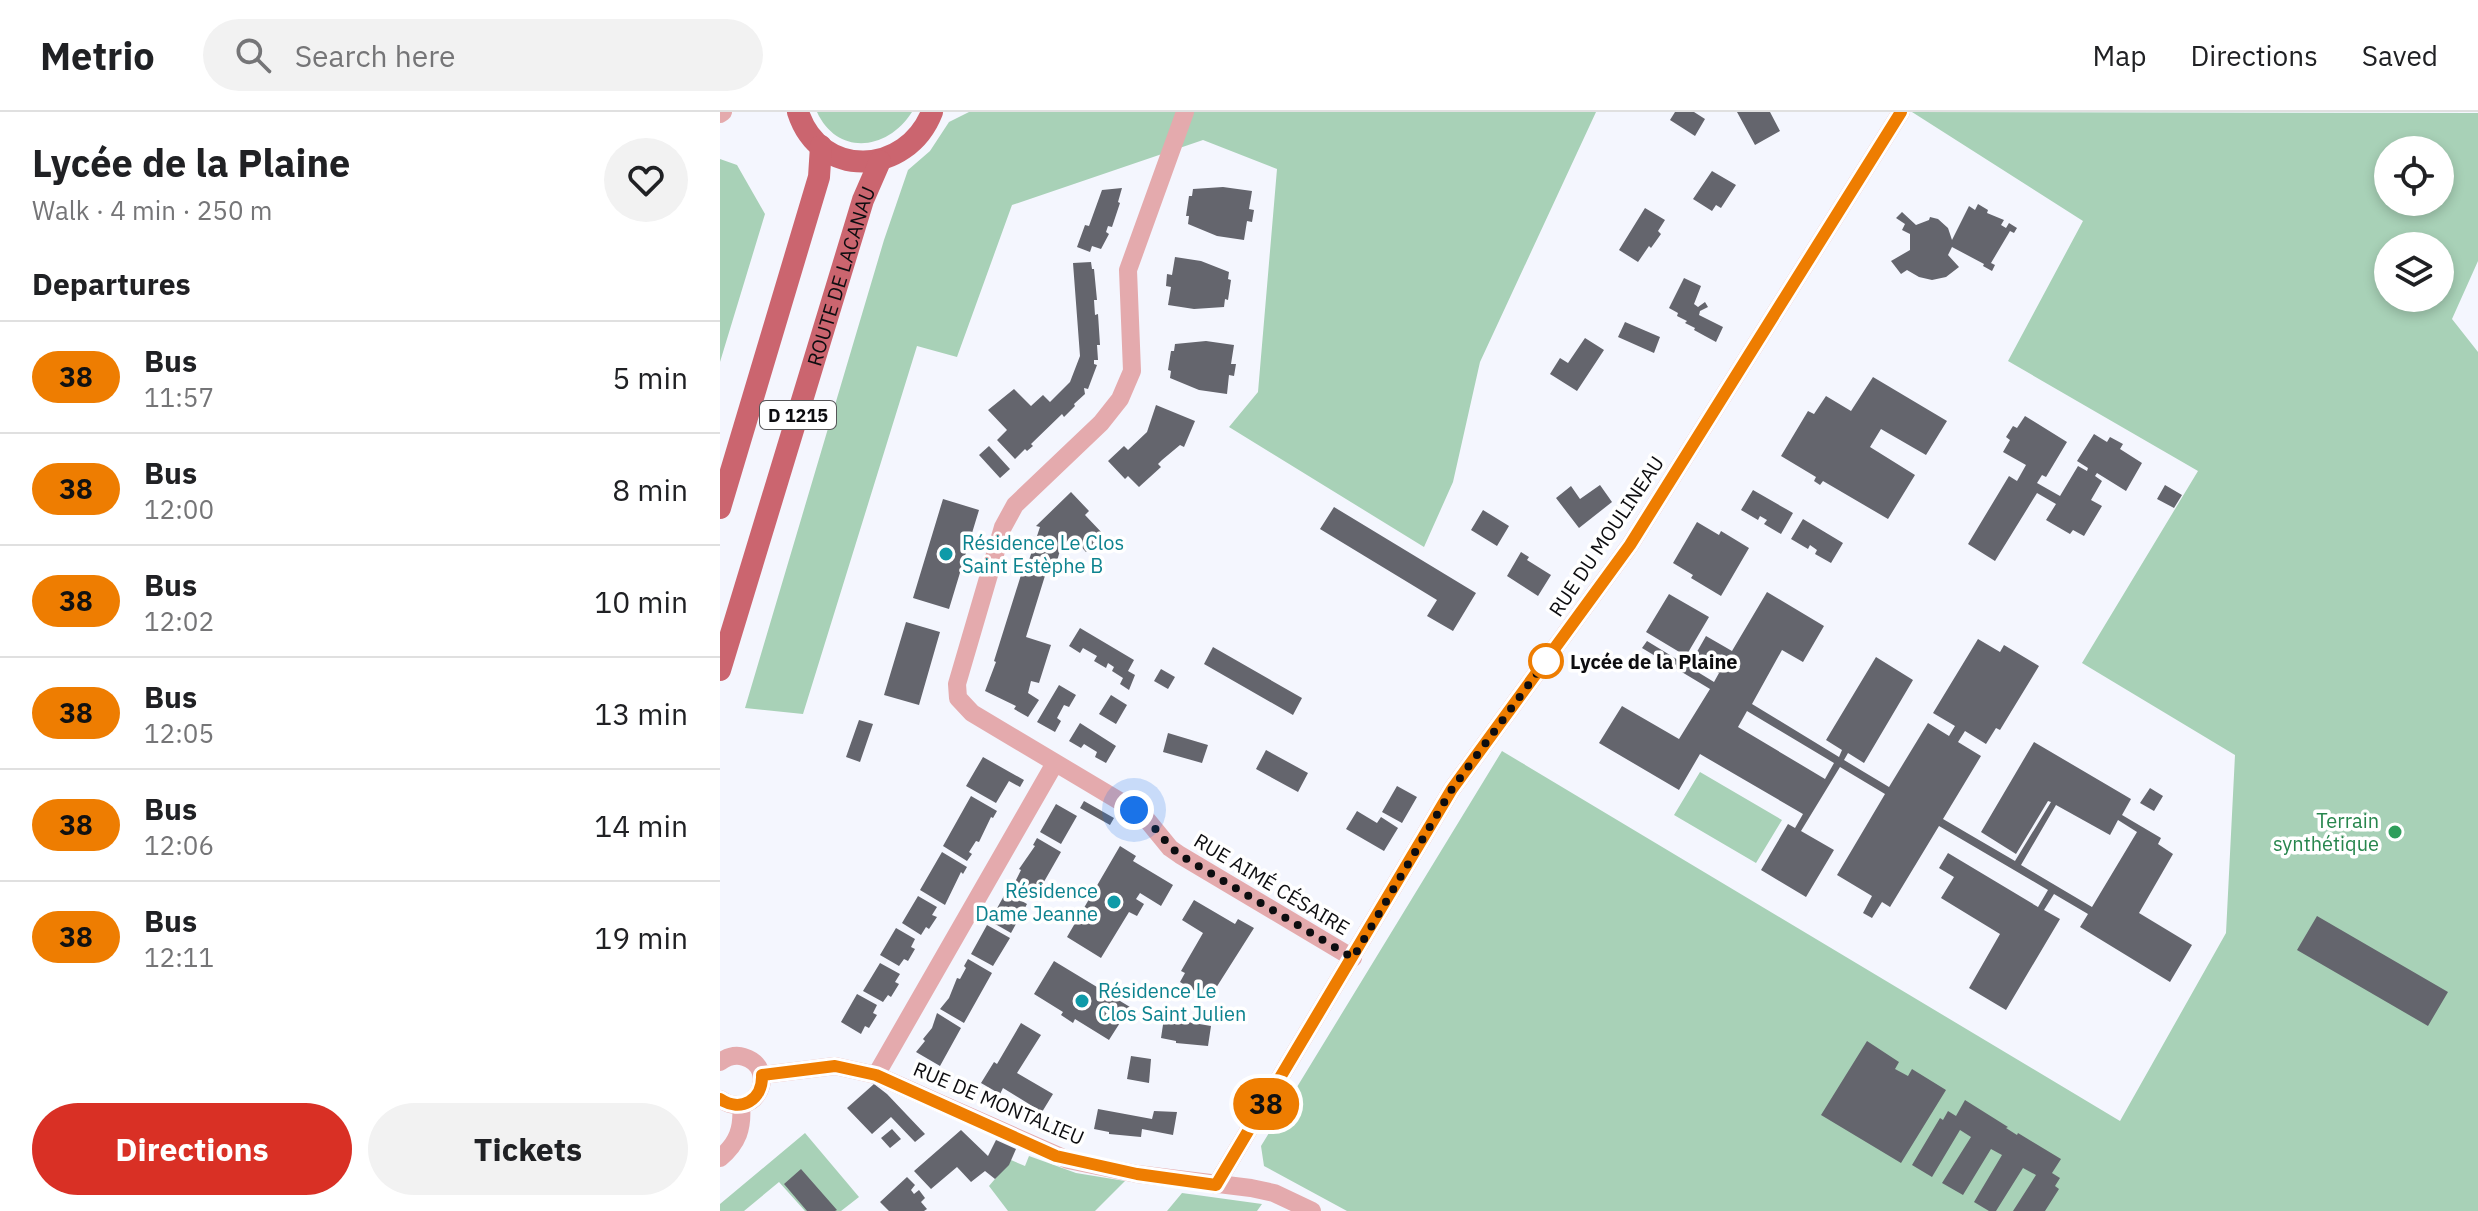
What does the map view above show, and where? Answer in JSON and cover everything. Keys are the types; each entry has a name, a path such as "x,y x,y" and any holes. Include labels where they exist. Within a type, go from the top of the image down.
{"main road":[{"name":"ROUTE DE LACANAU","path":"794,115 821,146 838,157 859,162 880,161 898,154 915,142 933,117"},
{"name":"D 1215","path":"720,508 819,177 821,146"},
{"name":"ROUTE DE LACANAU","path":"720,670 863,200 880,161"}],"street":[{"name":"RUE AIMÉ CÉSAIRE","path":"1185,112 1128,270 1132,371 1120,399 1101,423 1015,505 1003,527 957,684 958,698 972,713 1143,815 1170,848 1180,855 1353,958"},
{"name":"RUE DU MOULINEAU","path":"1216,1185 1452,789 1630,545 1901,112"},
{"path":"876,1075 1055,763"},
{"path":"720,1062 732,1056 747,1058 754,1062 762,1075 760,1091 755,1098 741,1105 720,1099"},
{"name":"RUE DE MONTALIEU","path":"762,1075 835,1066 876,1075 1056,1156 1137,1174 1251,1188 1274,1193 1312,1211"},
{"path":"720,1158 736,1142 743,1124 741,1105"}],"green space":[{"path":"817,112 912,112 890,134 877,141 863,143 850,142 837,136"},
{"path":"969,112 1596,112 1480,362 1453,482 1424,547 1229,427 1258,392 1277,169 1203,140 1012,205 957,357 917,346 803,714 745,708 884,240 908,170 930,151 949,122"},
{"path":"1912,112 2478,113 2478,261 2452,319 2478,352 2478,1211 1347,1211 1264,1166 1261,1146 1502,751 2120,1121 2226,933 2235,755 2082,663 2198,471 2008,361 2083,221"},
{"path":"720,159 737,165 765,214 720,362"},
{"path":"1700,772 1782,820 1756,863 1674,815"},
{"path":"805,1133 859,1197 841,1211 805,1211 779,1182 744,1211 720,1211 720,1204"},
{"path":"1029,1156 1076,1173 1125,1181 1095,1211 1008,1211 989,1186 1011,1160 1025,1166"},
{"path":"1182,1193 1262,1204 1257,1211 1167,1211"}],"building":[{"path":"1675,112 1694,112 1705,119 1695,136 1670,120"},
{"path":"1737,112 1770,112 1780,131 1755,145"},
{"path":"1712,171 1736,185 1721,208 1716,205 1712,211 1693,199"},
{"path":"1223,187 1252,191 1249,209 1254,210 1252,222 1247,221 1244,240 1217,236 1188,224 1189,216 1186,216 1193,189"},
{"path":"1122,188 1112,227 1108,226 1106,232 1109,234 1101,249 1092,246 1090,252 1077,247 1085,225 1089,226 1102,190"},
{"path":"1978,204 1988,210 1987,213 2004,220 2001,225 2006,228 2009,223 2017,228 2014,233 2010,231 1991,263 1995,265 1992,271 1952,247 1948,255 1959,267 1946,277 1932,280 1907,270 1901,274 1891,261 1910,250 1910,234 1902,230 1905,224 1896,218 1902,212 1916,225 1930,217 1938,219 1948,228 1952,240 1969,206 1975,210"},
{"path":"1645,208 1665,220 1658,231 1661,234 1638,262 1619,250"},
{"path":"1175,257 1201,261 1229,272 1228,279 1231,280 1224,307 1194,309 1168,305 1171,287 1166,286 1167,274 1172,275"},
{"path":"1091,262 1100,345 1097,345 1098,360 1094,360 1094,364 1097,365 1088,389 1084,388 1085,394 1064,417 1062,414 1031,444 1033,446 1015,459 997,440 1007,430 988,410 1014,389 1031,406 1043,395 1050,402 1070,382 1080,356 1073,263"},
{"path":"1684,278 1701,286 1694,304 1698,307 1705,302 1708,307 1699,315 1723,327 1716,342 1694,330 1669,308"},
{"path":"1625,322 1660,337 1654,353 1618,337"},
{"path":"1585,338 1604,350 1577,391 1550,374 1560,358 1568,363"},
{"path":"1206,341 1234,345 1231,364 1236,364 1234,376 1229,375 1227,394 1199,390 1170,378 1171,371 1168,370 1175,344"},
{"path":"1873,377 1947,421 1926,455 1881,429 1870,447 1915,475 1888,519 1823,481 1820,485 1814,481 1816,477 1781,456 1808,411 1814,414 1826,396 1851,411"},
{"path":"1156,405 1195,421 1184,447 1180,445 1162,460 1158,464 1161,467 1139,487 1128,476 1125,479 1108,461 1124,446 1128,450 1147,432"},
{"path":"2025,416 2067,442 2046,477 2042,475 2037,483 2060,496 2078,466 2087,471 2088,468 2077,461 2094,434 2107,442 2110,437 2123,444 2120,449 2142,463 2126,491 2097,473 2095,476 2102,481 2091,500 2102,506 2084,536 2073,530 2070,534 2046,520 2056,504 2037,493 1995,561 1968,544 2009,476 2017,481 2026,465 2003,452 2010,440 2006,437"},
{"path":"989,446 1010,469 1000,478 979,455"},
{"path":"1600,485 1612,502 1579,528 1556,498 1571,486 1580,499"},
{"path":"2165,485 2182,495 2174,508 2157,499"},
{"path":"1753,490 1793,513 1781,534 1764,524 1767,520 1760,516 1758,520 1741,510"},
{"path":"1071,492 1089,511 1085,515 1104,535 1086,552 1072,537 1061,547 1055,568 1048,566 1026,637 1051,645 1039,683 1031,681 1028,693 1039,700 1028,717 1014,709 1016,706 985,691 1026,559 1029,560 1040,527 1036,526"},
{"name":"Résidence Le Clos Saint Estèphe B","path":"943,499 979,510 949,609 913,598"},
{"path":"1334,507 1476,593 1453,631 1427,616 1437,600 1320,529"},
{"path":"1483,510 1509,526 1497,546 1471,530"},
{"path":"1803,519 1843,543 1831,563 1815,554 1817,550 1810,545 1808,549 1791,539"},
{"path":"1697,522 1719,535 1721,531 1749,548 1721,596 1673,563"},
{"path":"1521,552 1529,557 1527,560 1551,575 1538,596 1507,576"},
{"path":"1767,592 1824,626 1803,662 1782,650 1752,704 1839,757 1842,750 1826,740 1876,657 1913,680 1864,763 1848,753 1844,760 1889,787 1928,723 1949,736 1955,726 1933,713 1978,639 2000,652 2004,645 2039,666 2000,730 1996,728 1986,744 1965,731 1958,742 1981,756 1943,819 2015,861 2051,802 2048,801 2016,854 1981,832 2034,742 2131,799 2122,815 2161,838 2158,844 2173,854 2139,913 2192,945 2170,982 2080,927 2088,914 2054,894 2044,910 2060,919 2006,1010 1969,988 2000,934 1941,898 1954,877 1939,868 1948,853 2038,907 2048,890 1939,826 1890,907 1882,902 1872,918 1863,913 1872,896 1837,875 1885,794 1840,767 1801,831 1834,850 1806,897 1761,870 1788,824 1795,828 1803,814 1700,754 1679,790 1599,743 1622,706 1679,739 1710,689 1642,648 1647,641 1714,682 1719,673 1694,657 1706,636 1732,651","holes":["1747,711 1834,763 1825,779 1738,727","2056,805 2110,835 2118,820 2137,832 2092,907 2021,865"]},
{"path":"1669,594 1709,617 1686,656 1646,632"},
{"path":"906,622 940,632 919,705 884,695"},
{"path":"1080,628 1134,660 1128,671 1135,675 1129,690 1120,684 1123,678 1112,671 1114,667 1108,663 1106,668 1094,661 1097,656 1083,648 1080,653 1069,646"},
{"path":"1213,647 1302,698 1293,715 1204,664"},
{"path":"1161,669 1175,677 1168,689 1154,681"},
{"path":"1059,685 1076,695 1069,707 1064,705 1057,718 1061,721 1055,732 1037,722"},
{"path":"1111,695 1127,705 1116,724 1099,714"},
{"path":"859,720 873,724 860,762 846,757"},
{"path":"1080,723 1116,746 1106,763 1095,757 1097,752 1084,744 1081,748 1069,741"},
{"path":"1168,733 1208,745 1202,763 1163,752"},
{"path":"1266,750 1308,773 1298,792 1256,769"},
{"path":"983,757 1024,780 1020,787 1009,781 996,803 966,786"},
{"path":"1397,786 1417,797 1402,823 1382,812"},
{"path":"2150,788 2163,796 2154,811 2140,803"},
{"path":"971,796 997,811 979,842 976,841 969,852 972,854 967,861 943,846"},
{"path":"1084,801 1114,818 1110,825 1080,808"},
{"path":"1056,804 1077,816 1061,844 1040,832"},
{"path":"1357,811 1377,823 1381,817 1398,828 1384,851 1346,829"},
{"path":"1037,838 1061,852 1033,901 1009,887 1015,882"},
{"name":"Résidence Dame Jeanne","path":"1120,846 1136,856 1133,861 1173,885 1161,906 1140,893 1136,899 1144,904 1137,916 1129,912 1101,958 1067,937"},
{"path":"942,852 967,867 963,874 961,872 945,905 920,890"},
{"path":"1006,892 1027,904 1011,933 990,921"},
{"path":"918,896 937,907 932,915 937,917 921,935 902,923"},
{"path":"1194,900 1235,924 1238,919 1254,928 1209,999 1180,982 1185,973 1181,971 1203,933 1182,920"},
{"path":"2317,916 2448,992 2428,1026 2297,950"},
{"path":"987,925 1010,938 993,966 971,954"},
{"path":"896,928 915,939 911,947 915,949 908,961 904,959 899,966 880,955"},
{"path":"968,959 992,973 964,1023 940,1009 949,998 957,978 960,979"},
{"name":"Résidence Le Clos Saint Julien","path":"1054,961 1130,1007 1109,1040 1075,1019 1073,1023 1061,1015 1063,1012 1034,994"},
{"path":"880,963 900,974 895,982 899,984 891,997 888,995 883,1002 863,991"},
{"path":"857,994 877,1005 873,1013 877,1015 861,1034 841,1022"},
{"path":"937,1013 961,1028 940,1066 916,1052 932,1028"},
{"path":"1164,1018 1211,1026 1208,1046 1176,1043 1161,1038"},
{"name":"Résidence Le Clos Saint Julien","path":"1021,1023 1041,1035 1017,1073 1053,1094 1042,1112 1003,1088 1000,1094 981,1083 994,1062 997,1064"},
{"path":"1867,1041 1899,1062 1895,1069 1908,1076 1912,1069 1946,1090 1901,1163 1821,1115"},
{"path":"1131,1056 1151,1059 1149,1083 1127,1079"},
{"path":"874,1084 925,1134 915,1142 891,1117 872,1134 847,1108"},
{"path":"1965,1100 2017,1135 2061,1159 2052,1173 2060,1178 2055,1186 2059,1189 2045,1211 2013,1211 2036,1175 2023,1168 1996,1211 1989,1211 1974,1202 2002,1155 1991,1149 1963,1195 1942,1183 1971,1137 1960,1130 1932,1177 1912,1165 1940,1118 1943,1120 1948,1111 1956,1116"},
{"path":"1098,1109 1152,1119 1154,1111 1177,1112 1173,1135 1142,1129 1141,1137 1109,1134 1094,1129"},
{"path":"892,1129 901,1139 890,1148 881,1138"},
{"path":"961,1130 988,1156 996,1140 1016,1149 1009,1165 995,1179 985,1171 971,1182 957,1167 931,1189 914,1171"},
{"path":"801,1169 837,1210 807,1211 784,1184"},
{"path":"907,1177 915,1185 911,1190 914,1194 919,1190 925,1198 921,1202 927,1209 889,1211 880,1202"}],"bus line":[{"name":"38","path":"720,1099 733,1105 749,1103 760,1091 762,1075 835,1066 888,1079 1068,1160 1216,1185 1452,789 1630,545 1901,112"}],"place":[{"name":"Résidence Le Clos Saint Estèphe B","path":"946,554"},
{"name":"Lycée de la Plaine","path":"1546,661"},
{"name":"Terrain synthétique","path":"2395,832"},
{"name":"Résidence Dame Jeanne","path":"1114,902"},
{"name":"Résidence Le Clos Saint Julien","path":"1082,1001"}],"route":[{"path":"1134,810 1143,815 1170,848 1180,855 1353,958 1452,789 1546,661"}]}
